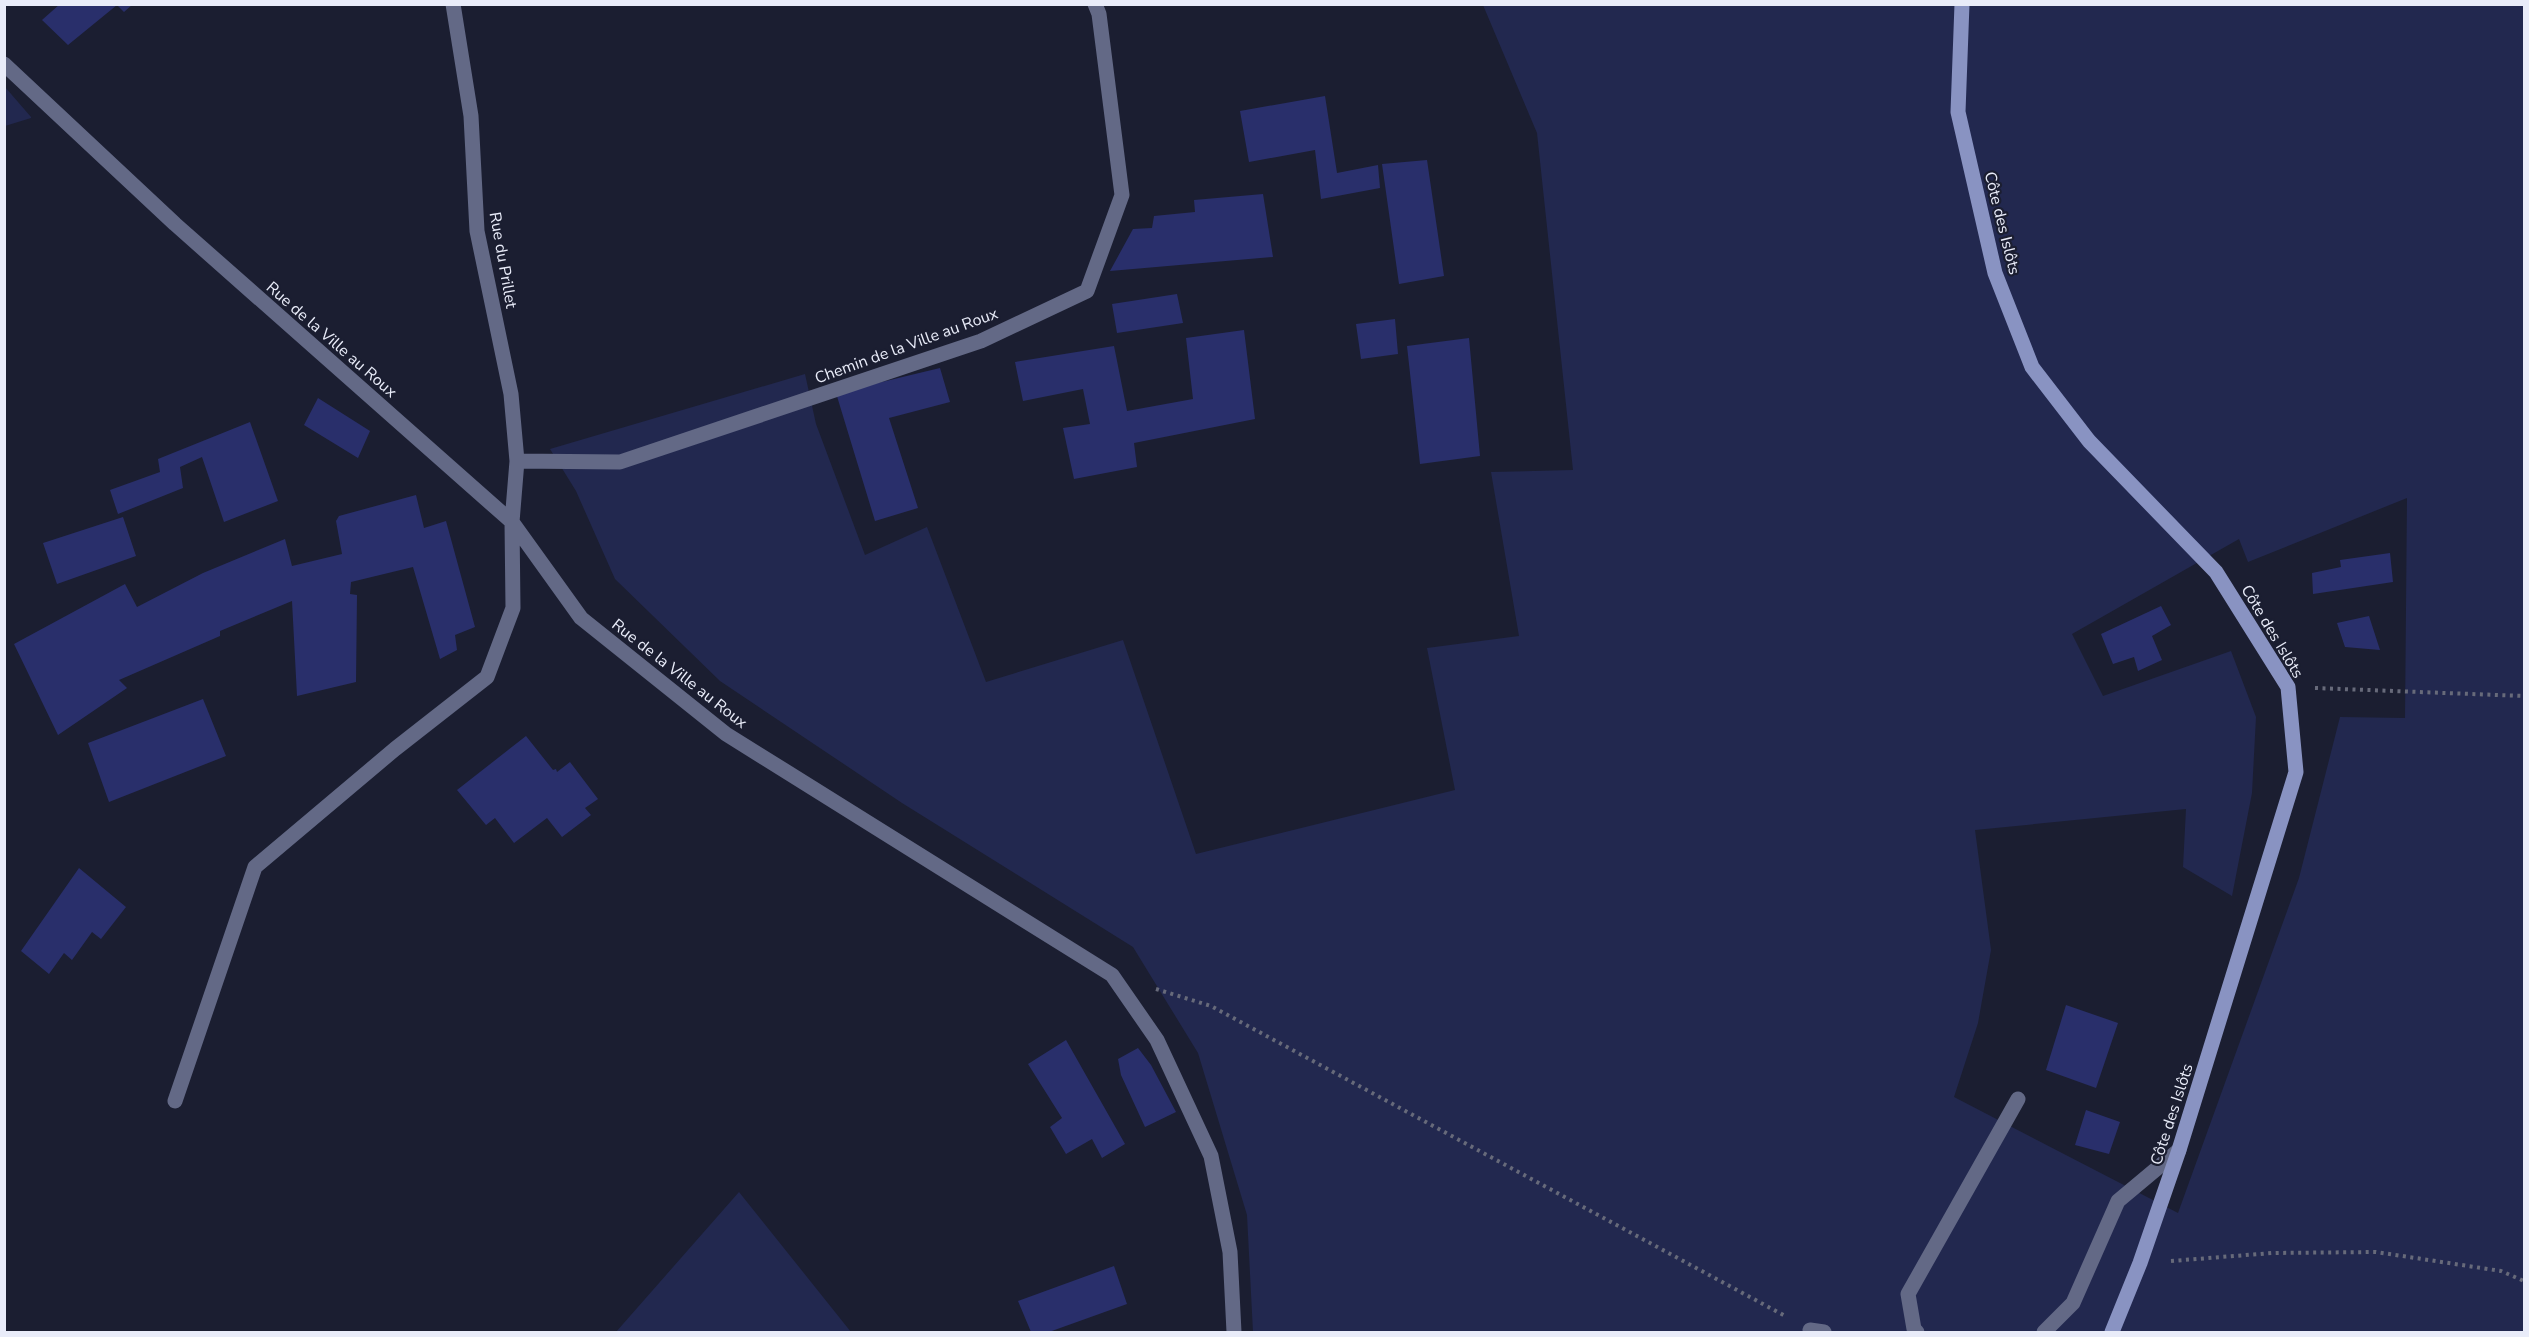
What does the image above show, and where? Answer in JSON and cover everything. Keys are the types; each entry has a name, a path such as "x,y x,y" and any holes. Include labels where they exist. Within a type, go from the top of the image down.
{"street":[{"name":"Rue du Prillet","path":"175,1101 255,867 395,749 487,677 513,608 512,522 517,461 511,394 477,231 471,116 453,4"},
{"name":"Chemin de la Ville au Roux","path":"517,461 620,462 981,341 1086,291 1122,195 1100,14 1095,4"},
{"name":"Côte des Islôts","path":"1962,4 1958,112 1995,273 2032,367 2089,441 2216,572 2288,687 2296,772 2179,1150 2140,1263 2112,1332"},
{"name":"Rue de la Ville au Roux","path":"4,64 175,224 512,522 581,618 726,734 1112,975 1156,1040 1211,1156 1230,1252 1234,1332"},
{"path":"1917,1332 1914,1329 1908,1294 2018,1099"},
{"path":"2044,1332 2073,1303 2118,1201 2179,1150"}],"path":[{"path":"2288,687 2524,696"},
{"path":"1112,975 1211,1006 1817,1331"},
{"path":"2140,1263 2272,1253 2376,1252 2500,1271 2524,1281"}],"shaded area":[{"path":"1483,5 2524,5 2524,1332 1253,1332 1247,1215 1198,1053 1133,947 902,803 720,681 615,579 576,491 550,449 805,374 816,424 865,555 927,527 986,682 1123,640 1196,854 1455,790 1427,648 1519,636 1491,472 1573,470 1537,133","holes":["2407,498 2405,718 2340,717 2299,878 2178,1213 1954,1097 1978,1023 1991,950 1975,830 2186,809 2183,867 2232,896 2252,793 2256,717 2231,651 2103,696 2072,634 2239,539 2248,562"]},
{"path":"5,87 31,117 31,118 5,126"},
{"path":"739,1192 851,1332 616,1332"}],"building":[{"path":"60,4 133,4 124,12 117,5 68,45 42,20"},
{"path":"1325,96 1337,173 1378,165 1380,188 1321,199 1315,150 1249,162 1240,111"},
{"path":"1427,160 1444,276 1399,284 1382,164"},
{"path":"1263,194 1273,257 1110,271 1133,229 1152,228 1154,216 1195,212 1194,200"},
{"path":"1177,294 1183,323 1117,333 1112,304"},
{"path":"1395,319 1398,354 1361,359 1356,324"},
{"path":"1244,330 1255,419 1134,443 1137,467 1074,479 1063,428 1090,424 1083,389 1023,401 1015,362 1114,346 1127,411 1193,399 1186,338"},
{"path":"1469,338 1480,456 1420,464 1407,346"},
{"path":"940,368 950,402 889,418 918,508 875,521 836,393"},
{"path":"318,398 370,431 358,458 304,425"},
{"path":"250,422 278,501 224,522 202,457 180,467 183,488 118,514 110,490 160,472 158,459"},
{"path":"416,495 424,528 446,521 475,627 455,635 457,650 440,659 413,567 351,582 350,594 357,595 356,682 297,696 292,601 220,631 220,636 119,680 127,688 58,735 14,644 125,584 137,607 203,573 285,539 292,566 342,554 336,521 339,516"},
{"path":"123,517 136,556 57,584 43,543"},
{"path":"2390,553 2393,582 2313,594 2312,573 2341,567 2340,560"},
{"path":"2161,606 2171,625 2152,636 2162,660 2138,671 2134,657 2113,664 2101,634"},
{"path":"2369,616 2380,650 2345,647 2337,623"},
{"path":"203,699 226,756 109,802 88,743"},
{"path":"526,736 553,770 556,769 557,772 570,762 598,799 585,808 591,815 562,837 547,818 514,843 495,818 486,825 457,790"},
{"path":"79,868 126,907 101,939 92,932 72,960 64,953 49,974 21,951"},
{"path":"2066,1005 2118,1023 2096,1088 2046,1070"},
{"path":"1066,1040 1125,1144 1102,1158 1092,1139 1066,1154 1050,1127 1062,1118 1028,1064"},
{"path":"1138,1048 1151,1065 1176,1112 1145,1127 1121,1075 1118,1059"},
{"path":"2086,1110 2120,1122 2109,1154 2075,1145"},
{"path":"1114,1266 1127,1304 1049,1332 1031,1332 1018,1301"}]}
